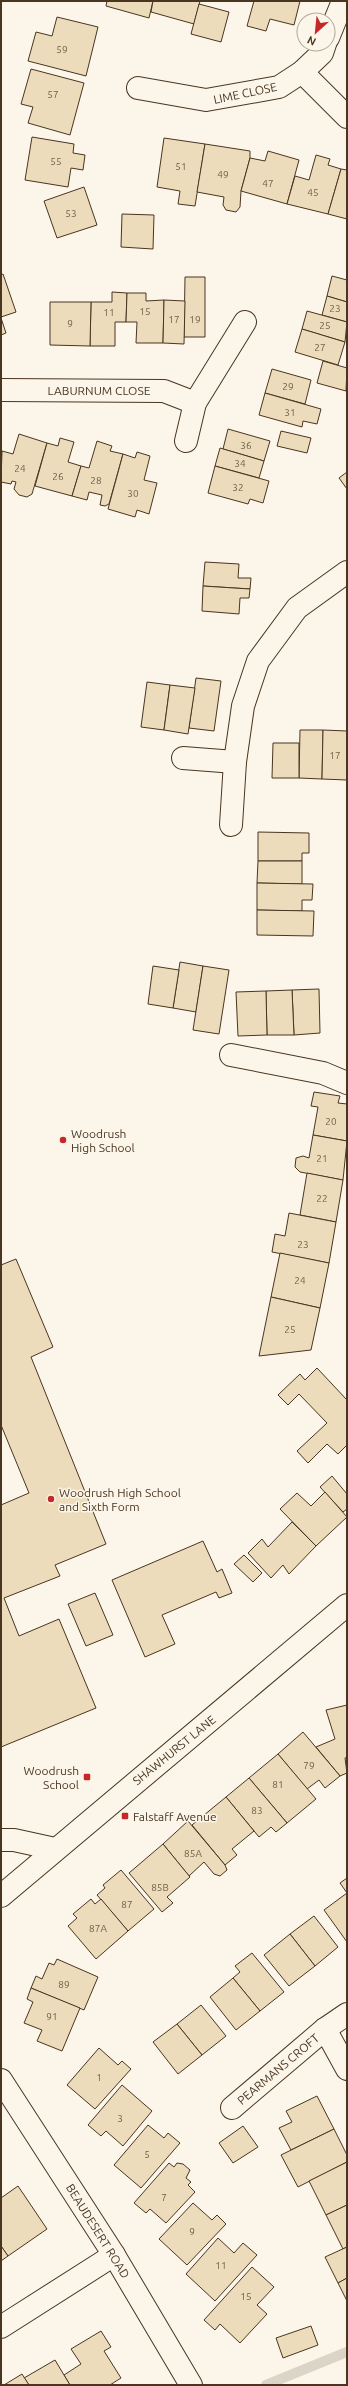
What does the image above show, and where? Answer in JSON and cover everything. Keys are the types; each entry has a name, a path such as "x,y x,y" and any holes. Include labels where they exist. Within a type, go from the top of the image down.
{"street":[{"path":"336,18 343,1"},
{"name":"LIME CLOSE","path":"138,88 206,100 279,87 302,72 322,52"},
{"path":"302,72 347,117"},
{"path":"186,441 194,404 245,322"},
{"name":"LABURNUM CLOSE","path":"1,390 164,391 194,404"},
{"path":"231,825 235,762 243,706 258,661 297,608 347,572"},
{"path":"184,758 235,762"},
{"path":"231,1055 323,1073 347,1083"},
{"name":"SHAWHURST LANE","path":"1,1896 55,1849 347,1605"},
{"path":"1,1840 14,1840 55,1849"},
{"name":"PEARMANS CROFT","path":"232,2108 325,2029 347,2014"},
{"name":"PEARMANS CROFT","path":"325,2029 347,2069"},
{"name":"BEAUDESERT ROAD","path":"1,2080 114,2255 191,2385"},
{"path":"1,2327 114,2255"}],"building":[{"path":"107,1 153,1 149,18 106,6"},
{"path":"153,1 200,1 194,24 151,12"},
{"path":"254,1 300,1 296,12 294,25 270,19 266,31 247,26"},
{"path":"199,4 229,12 221,42 191,34"},
{"path":"57,17 98,27 86,76 28,61 36,32 52,36"},
{"path":"31,69 84,83 70,135 28,123 33,107 21,104"},
{"path":"32,137 74,144 73,153 85,155 83,170 71,168 68,187 25,180"},
{"path":"164,138 205,144 195,206 178,204 180,191 157,187"},
{"path":"205,144 250,151 250,158 241,191 240,207 236,212 226,210 223,205 224,197 197,192"},
{"path":"268,151 299,160 287,204 241,191 250,158 265,161"},
{"path":"316,155 330,159 328,165 341,169 328,214 287,204 295,176 309,180"},
{"path":"341,169 347,170 347,219 328,214"},
{"path":"84,187 97,225 57,238 44,201"},
{"path":"122,214 154,215 153,249 121,247"},
{"path":"3,274 16,312 1,317 1,275"},
{"path":"332,276 347,280 347,302 327,296"},
{"path":"185,277 205,277 205,337 184,337"},
{"path":"112,292 127,293 126,322 115,322 115,346 90,346 91,302 112,302"},
{"path":"127,293 146,293 146,301 164,300 163,343 136,343 137,322 126,322"},
{"path":"327,296 347,302 347,322 322,315"},
{"path":"164,300 185,301 184,344 163,343"},
{"path":"50,302 91,302 90,346 50,345"},
{"path":"307,311 347,322 345,342 302,329"},
{"path":"1,318 6,333 1,335"},
{"path":"302,329 345,342 338,365 295,352"},
{"path":"323,361 347,368 346,391 317,383"},
{"path":"272,369 311,380 305,404 265,393"},
{"path":"265,393 321,409 317,424 303,421 302,427 259,415"},
{"path":"228,429 270,441 264,461 223,449"},
{"path":"281,431 311,438 307,453 277,446"},
{"path":"19,434 47,443 32,494 27,497 19,495 14,489 16,482 12,481 11,484 1,482 2,451 13,454"},
{"path":"60,438 74,442 68,462 81,466 72,496 35,486 47,443 58,446"},
{"path":"97,441 112,446 110,451 123,454 109,504 105,506 100,505 102,495 89,492 87,500 72,496 81,466 89,468"},
{"path":"220,448 264,461 259,478 215,466"},
{"path":"137,452 150,456 144,480 157,483 149,514 137,510 135,517 108,509 123,454 135,458"},
{"path":"215,466 269,481 263,503 250,499 248,504 208,493"},
{"path":"347,472 347,489 339,478"},
{"path":"205,562 239,564 238,578 251,578 250,589 203,586"},
{"path":"203,586 250,589 249,598 240,598 239,614 202,611"},
{"path":"196,678 221,681 214,731 189,728"},
{"path":"147,682 170,685 164,730 141,727"},
{"path":"170,685 195,688 188,734 164,730"},
{"path":"300,730 323,730 322,779 299,778"},
{"path":"323,730 347,731 347,780 322,779"},
{"path":"273,743 299,743 299,778 272,778"},
{"path":"258,832 309,833 309,853 302,853 302,861 258,861"},
{"path":"258,861 302,861 302,884 257,883"},
{"path":"257,883 313,884 312,900 302,900 302,911 257,910"},
{"path":"257,910 314,911 313,936 257,935"},
{"path":"180,962 203,966 196,1012 173,1008"},
{"path":"153,966 179,970 173,1008 148,1004"},
{"path":"203,966 229,970 219,1034 193,1030"},
{"path":"319,989 320,1033 294,1035 292,990"},
{"path":"292,990 294,1035 267,1035 266,991"},
{"path":"266,991 267,1035 238,1036 236,992"},
{"path":"314,1092 340,1096 338,1103 347,1104 347,1141 313,1135 318,1107 311,1106"},
{"path":"313,1135 347,1141 343,1180 300,1172 295,1167 296,1158 303,1156 309,1158"},
{"path":"307,1173 343,1180 336,1222 300,1215"},
{"path":"289,1213 336,1222 329,1263 272,1252 275,1234 285,1236"},
{"path":"280,1253 329,1263 320,1308 271,1297"},
{"name":"Woodrush High School and Sixth Form","path":"16,1259 53,1347 31,1357 106,1544 55,1565 60,1576 4,1598 19,1636 59,1619 96,1708 1,1747 1,1505 29,1493 1,1425 1,1265"},
{"path":"271,1297 320,1308 311,1350 259,1356"},
{"path":"317,1368 347,1400 347,1445 338,1454 327,1444 308,1463 297,1451 327,1423 299,1394 288,1405 278,1395 300,1374 305,1380"},
{"path":"332,1476 347,1494 347,1509 343,1512 320,1487"},
{"path":"325,1492 347,1517 316,1546 280,1509 297,1493 311,1506"},
{"path":"292,1522 316,1546 289,1574 283,1565 271,1578 248,1553 262,1539 268,1547"},
{"path":"203,1541 217,1572 222,1569 232,1593 219,1598 216,1592 162,1615 175,1644 145,1657 112,1580"},
{"path":"244,1555 262,1573 253,1582 234,1564"},
{"path":"95,1593 113,1635 86,1646 68,1604"},
{"path":"347,1705 347,1757 345,1758 347,1773 340,1776 316,1747 335,1739 326,1710"},
{"path":"303,1732 340,1776 325,1788 319,1780 307,1789 278,1754"},
{"path":"278,1754 316,1799 287,1823 249,1778"},
{"path":"249,1778 287,1823 276,1832 271,1827 259,1837 226,1797"},
{"path":"226,1797 254,1831 232,1849 237,1855 225,1865 192,1825"},
{"path":"188,1821 225,1865 227,1870 220,1876 214,1874 204,1862 189,1876 163,1844"},
{"path":"163,1844 190,1877 167,1897 173,1903 162,1912 129,1873"},
{"path":"121,1870 154,1909 128,1931 97,1895 105,1888 103,1885"},
{"path":"347,1878 347,1893 340,1883"},
{"path":"347,1893 347,1942 324,1910"},
{"path":"91,1899 95,1904 101,1899 128,1931 96,1959 68,1926 77,1918 73,1914"},
{"path":"314,1916 338,1947 315,1966 290,1934"},
{"path":"290,1934 315,1966 289,1986 264,1955"},
{"path":"252,1953 284,1992 260,2011 233,1978 240,1972 235,1966"},
{"path":"57,1959 98,1977 84,2010 31,1988 36,1976 42,1979 49,1963 54,1965"},
{"path":"233,1978 260,2011 236,2030 210,1997"},
{"path":"31,1988 80,2008 62,2051 37,2041 42,2030 24,2023 33,2002 27,1999"},
{"path":"201,2005 226,2036 202,2055 177,2024"},
{"path":"177,2024 202,2055 178,2074 153,2042"},
{"path":"99,2048 118,2065 122,2061 131,2069 95,2109 67,2085"},
{"path":"122,2085 152,2111 123,2146 106,2131 101,2136 88,2125"},
{"path":"317,2096 334,2129 291,2150 279,2128 292,2122 286,2111"},
{"path":"148,2125 164,2138 168,2133 180,2143 141,2188 114,2165"},
{"path":"243,2126 258,2147 233,2163 219,2143"},
{"path":"334,2129 347,2155 347,2162 298,2187 281,2155"},
{"path":"347,2162 347,2205 326,2215 309,2181"},
{"path":"169,2163 174,2167 177,2163 183,2164 190,2170 186,2178 191,2182 188,2185 195,2192 166,2223 150,2209 146,2213 134,2203"},
{"path":"18,2186 47,2229 8,2256 1,2246 1,2198"},
{"path":"193,2203 212,2220 217,2215 226,2224 187,2265 159,2239"},
{"path":"347,2205 347,2247 343,2249 326,2215"},
{"path":"218,2238 234,2253 243,2243 257,2255 215,2301 186,2274"},
{"path":"1,2246 8,2256 1,2261"},
{"path":"347,2247 347,2278 338,2283 325,2257"},
{"path":"252,2267 274,2287 257,2305 267,2314 240,2343 220,2324 215,2330 204,2320"},
{"path":"347,2278 347,2301 338,2283"},
{"path":"311,2326 318,2345 283,2358 276,2338"},
{"path":"101,2331 111,2347 104,2351 121,2378 110,2385 70,2385 64,2375 81,2364 71,2349"},
{"path":"55,2360 70,2385 29,2385 24,2378"},
{"path":"22,2374 29,2385 4,2385"}],"waterway":[{"path":"266,2385 347,2352"}],"place":[{"name":"Woodrush High School","path":"63,1140"},
{"name":"Woodrush High School and Sixth Form","path":"51,1499"},
{"name":"Woodrush School","path":"87,1777"},
{"name":"Falstaff Avenue","path":"125,1816"}]}
